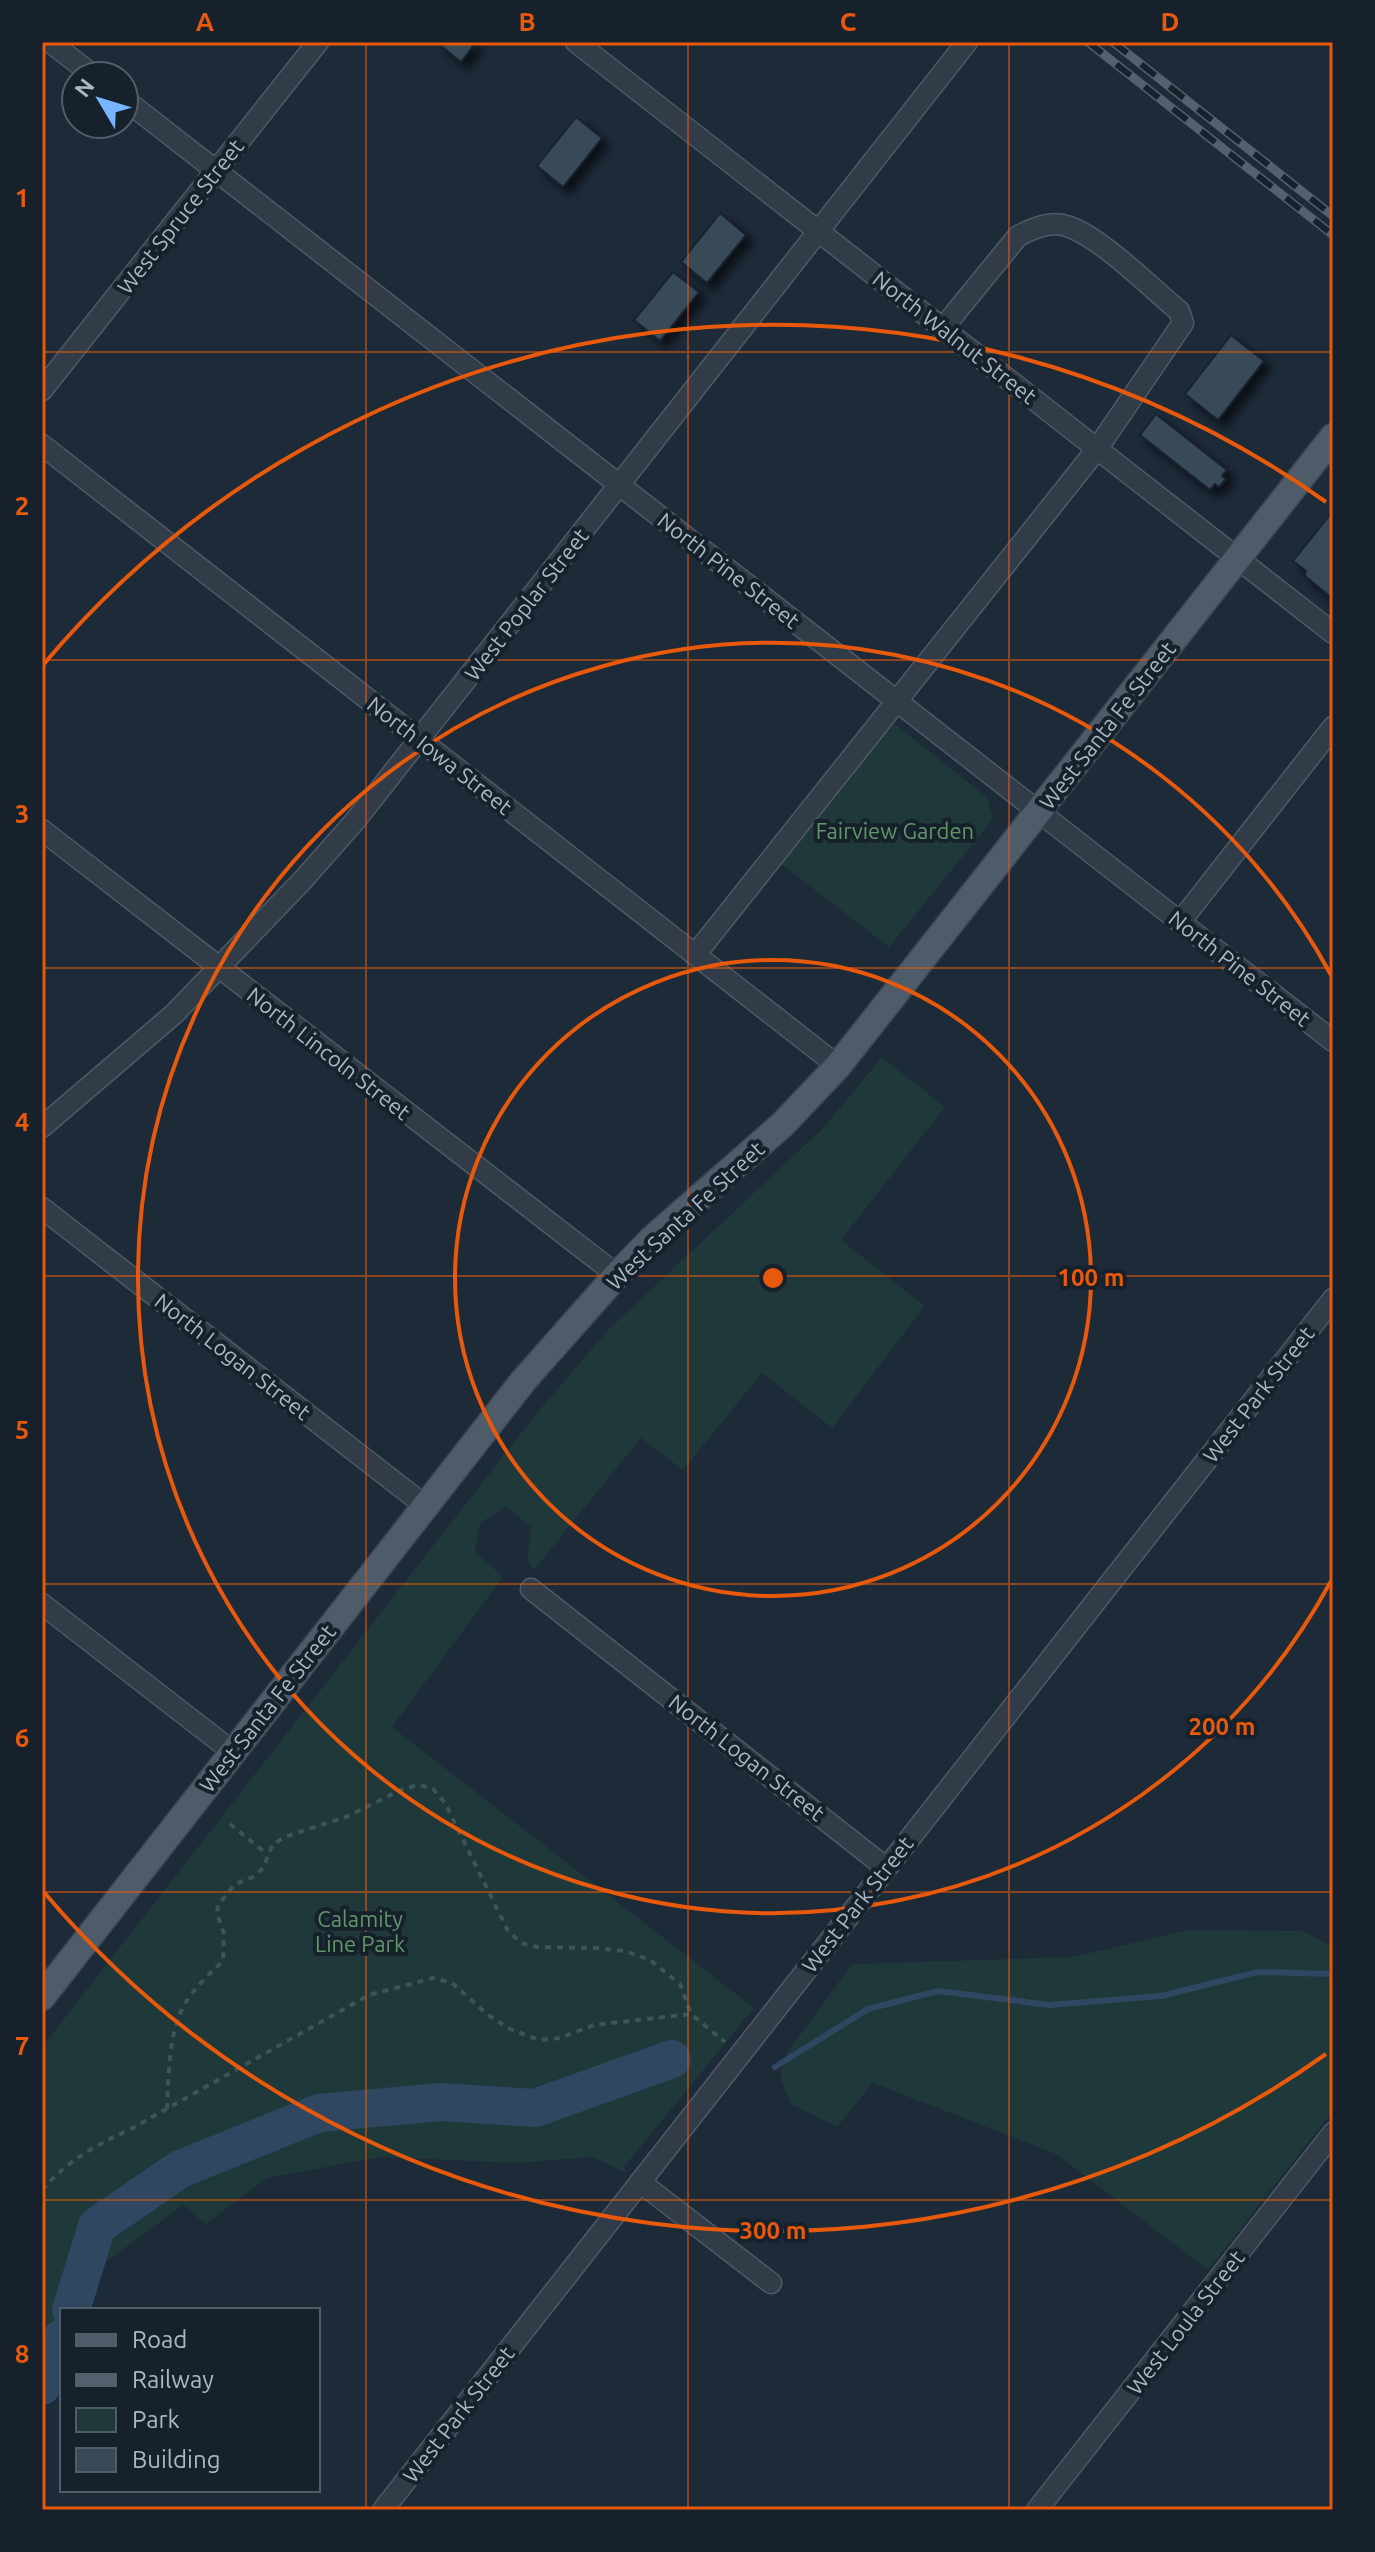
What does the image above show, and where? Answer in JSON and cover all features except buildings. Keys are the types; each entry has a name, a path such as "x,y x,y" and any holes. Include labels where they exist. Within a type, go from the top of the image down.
{"main road":[{"name":"West Santa Fe Street","path":"42,1997 524,1380 652,1239 783,1124 838,1066 1333,437"}],"street":[{"path":"50,42 73,60"},
{"name":"West Spruce Street","path":"42,390 318,42"},
{"name":"North Walnut Street","path":"576,42 1333,633"},
{"name":"West Poplar Street","path":"42,1127 164,1023 220,968 328,851 420,739 967,42"},
{"name":"North Pine Street","path":"140,112 1332,1037"},
{"path":"695,955 1097,449 1183,323 1179,311 1097,243 1068,227 1052,224 1018,236 943,328"},
{"name":"North Iowa Street","path":"42,445 838,1066"},
{"path":"1180,922 1333,727"},
{"name":"North Lincoln Street","path":"42,830 617,1275"},
{"name":"North Logan Street","path":"42,1208 424,1505"},
{"name":"West Park Street","path":"383,2510 1333,1299"},
{"name":"North Logan Street","path":"531,1589 885,1867"},
{"path":"42,1604 233,1752"},
{"name":"West Loula Street","path":"1037,2510 1333,2133"},
{"path":"640,2182 771,2283"}],"path":[{"path":"167,2109 169,2065 180,2012 197,1986 223,1961 224,1934 217,1913 218,1905 235,1884 253,1877 263,1868 272,1846 284,1837 346,1817 403,1789 419,1785 433,1789 445,1803 508,1931 521,1943 537,1947 625,1951 650,1960 680,1984 691,2014 727,2044"},
{"path":"230,1824 267,1854"},
{"path":"42,2190 56,2174 93,2146 167,2109 369,1995 433,1978 452,1983 488,2015 510,2029 539,2040 560,2038 594,2025 691,2014"}],"green space":[{"name":"Fairview Garden","path":"891,721 987,797 993,819 889,947 780,863"},
{"name":"Calamity Line Park","path":"882,1057 945,1107 841,1240 925,1306 832,1428 762,1373 683,1470 641,1438 534,1570 527,1560 531,1527 506,1507 480,1523 475,1551 503,1577 392,1727 754,2008 624,2167 626,2173 593,2157 518,2163 381,2157 267,2178 206,2224 183,2205 80,2281 72,2308 60,2308 60,2343 42,2386 42,2047 536,1414 608,1330 824,1127"},
{"path":"1188,1930 1303,1931 1333,1947 1333,2111 1208,2270 1056,2154 873,2083 837,2127 790,2104 780,2076 784,2057 852,1964 1072,1957"}],"waterway":[{"path":"775,2067 868,2009 938,1991 1049,2005 1161,1996 1258,1972 1333,1974"},
{"path":"72,2308 97,2226 180,2169 319,2113 441,2102 535,2108 672,2059"},
{"path":"42,2386 60,2343"}],"railway":[{"path":"1088,42 1333,235"},
{"path":"1113,42 1333,216"}]}
